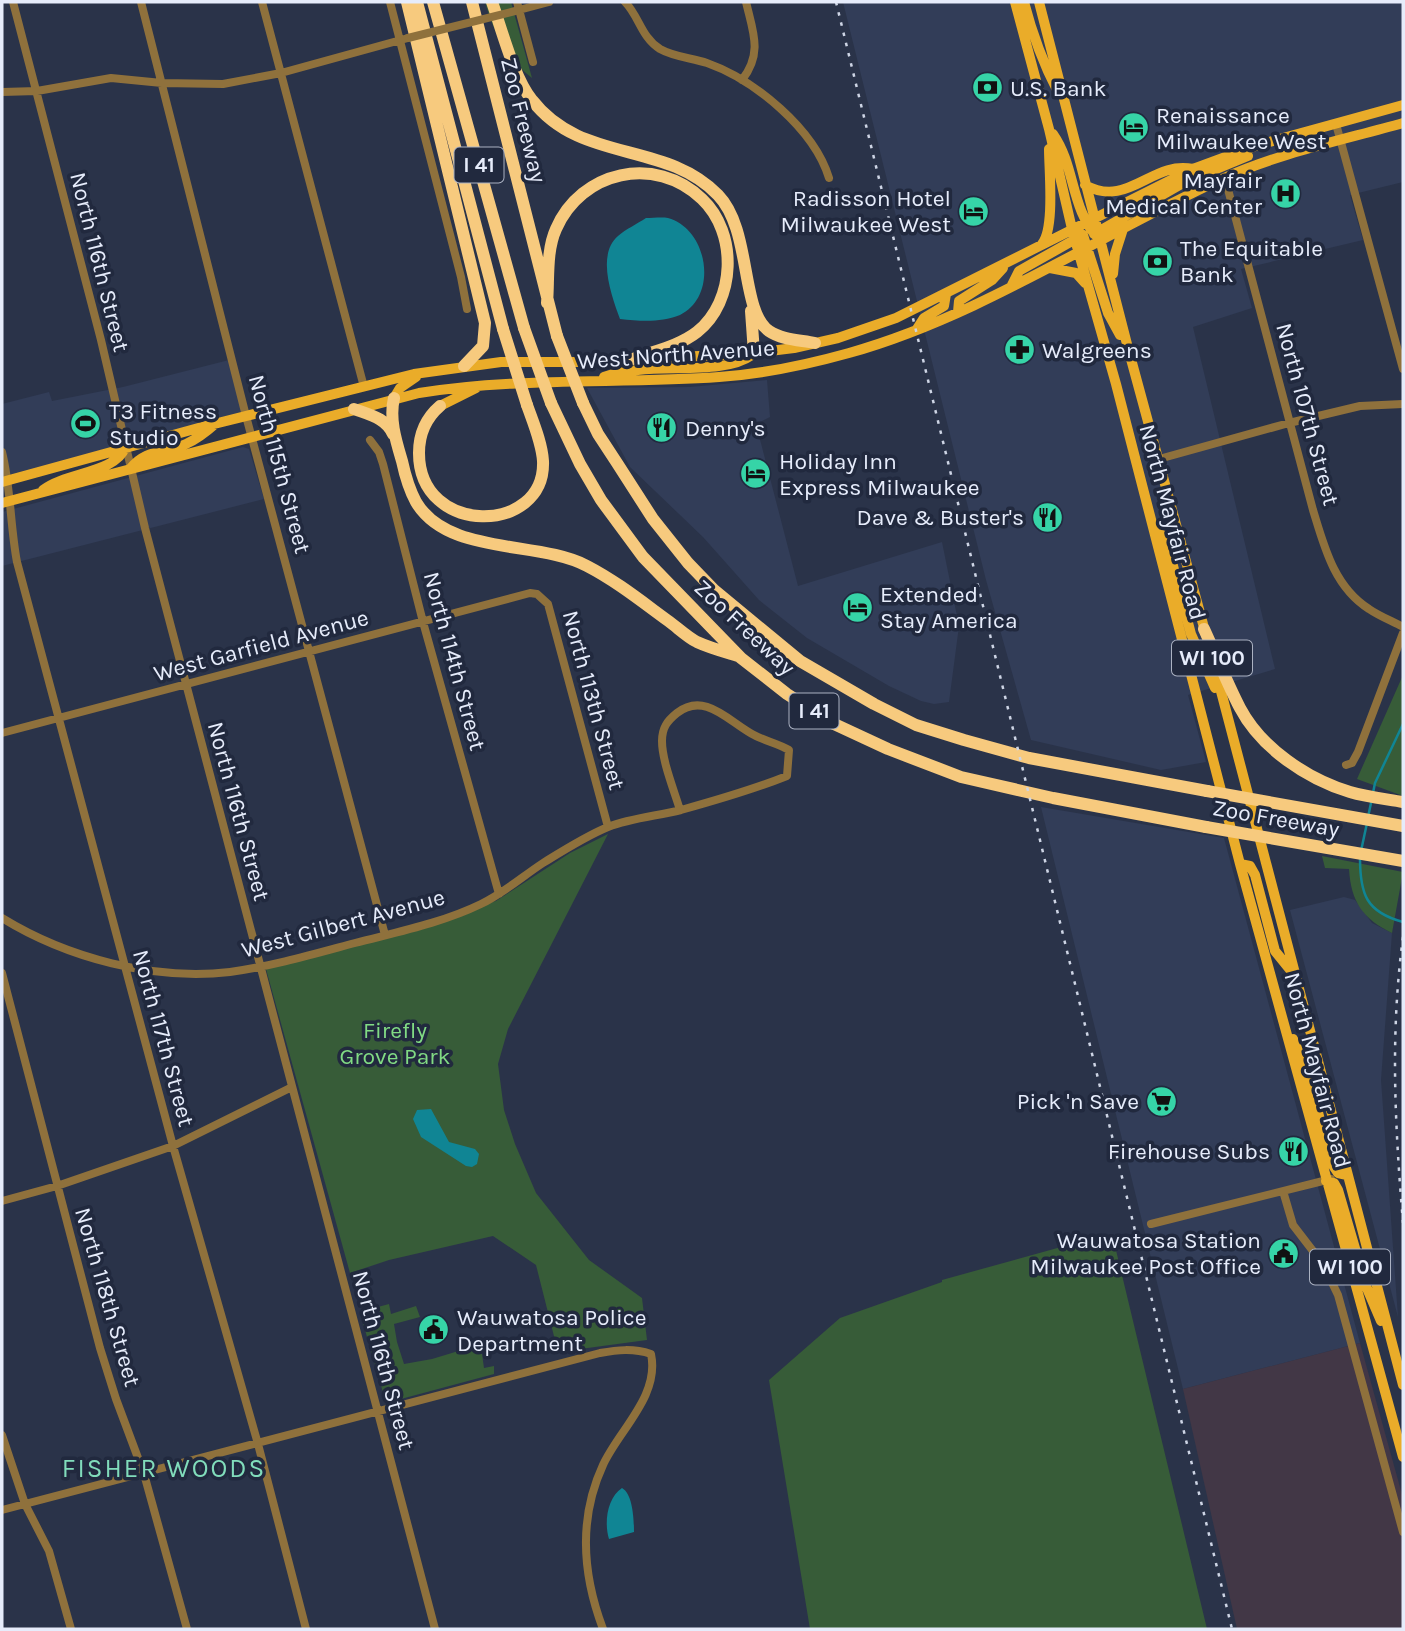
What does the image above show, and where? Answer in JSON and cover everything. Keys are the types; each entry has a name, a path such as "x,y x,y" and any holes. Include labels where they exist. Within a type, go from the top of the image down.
{"highway":[{"path":"407,2 485,323 483,346 464,366"},
{"path":"417,2 503,329 543,460 538,488 527,501 507,512 485,518 461,515 443,505 425,480 419,465 419,442 423,428 440,406"},
{"name":"Zoo Freeway","path":"433,2 524,328 551,403 580,464 615,523 643,557 741,658 787,694 832,723 888,750 961,777 1206,827 1403,861"},
{"name":"Zoo Freeway","path":"472,2 547,303 583,403 598,434 653,519 688,563 714,590 800,661 874,704 916,724 1029,758 1403,826"},
{"path":"492,2 519,74 533,102 571,133 597,144 677,165 697,176 719,196 734,220 741,238 757,317 766,329 781,337 815,343"},
{"path":"547,303 550,253 555,230 581,193 604,179 644,173 669,179 693,192 713,213 724,242 729,273 725,288 711,318 697,331 672,345 633,359"},
{"path":"749,282 754,353"},
{"path":"394,398 392,414 396,440 409,485 416,501 430,518 473,539 576,561 626,590 697,642 741,658"},
{"path":"354,409 385,422 396,440"},
{"path":"1204,629 1241,710 1262,738 1292,763 1350,792 1403,802"}],"main road":[{"name":"North Mayfair Road","path":"1015,2 1049,129 1087,235 1112,286 1403,1385"},
{"path":"1024,2 1045,66 1067,110"},
{"name":"North Mayfair Road","path":"1039,2 1085,186 1088,287 1240,864 1403,1457"},
{"name":"West North Avenue","path":"6,502 394,398 486,384 696,378 756,373 819,361 918,329 1047,268 1087,235 1193,169 1294,135 1403,105"},
{"path":"1367,134 1403,117"},
{"name":"West North Avenue","path":"5,481 215,424 421,373 501,362 589,362 754,353 815,343 876,326 1042,245 1123,229 1225,178 1273,160 1403,123"},
{"path":"1042,245 1048,226 1049,129"},
{"path":"1012,285 1019,271 1185,182 1270,149 1294,135"},
{"path":"1085,186 1102,193 1114,192 1132,187 1169,168 1179,166 1193,169"},
{"path":"1112,286 1115,254 1123,229"},
{"path":"1087,235 1108,313 1128,348"},
{"path":"958,312 959,301 992,280 1007,263"},
{"path":"1047,268 1076,273 1088,287"},
{"path":"918,329 923,318 944,306 946,294"},
{"path":"596,381 618,372 646,368 726,366 740,362 754,353 756,373"},
{"path":"394,398 402,386 421,373"},
{"path":"440,406 486,384"},
{"path":"130,469 141,457 184,445 215,424"},
{"path":"37,494 52,483 114,463 122,456 125,448"},
{"path":"1154,531 1164,536 1167,543 1191,634 1203,665 1226,709"},
{"path":"1240,864 1250,866 1255,875 1275,951 1294,974"},
{"path":"1283,1018 1306,1068 1332,1164 1338,1173 1347,1175"},
{"path":"1326,1181 1334,1183 1338,1190 1366,1286 1393,1346"}],"street":[{"name":"North 116th Street","path":"13,2 101,340 130,469 186,686 435,1629"},
{"name":"North 115th Street","path":"141,2 246,416 385,935"},
{"path":"262,2 364,387"},
{"path":"390,2 404,39 467,309"},
{"path":"2,92 37,91 111,78 162,83 223,84 281,73 518,6 550,2"},
{"path":"625,2 640,28 660,48 707,63 742,80 769,99 818,149 829,178"},
{"path":"742,80 753,64 756,47 746,2"},
{"path":"518,6 533,62"},
{"path":"1336,124 1403,369"},
{"name":"North 107th Street","path":"1225,178 1313,510 1334,571 1347,590 1363,605 1403,627"},
{"path":"1159,460 1360,406 1403,404"},
{"name":"North 114th Street","path":"370,440 376,446 383,464 423,622 499,894"},
{"name":"North 117th Street","path":"2,452 6,502 17,562 173,1146 258,1444 306,1629"},
{"name":"West Garfield Avenue","path":"2,733 530,593"},
{"name":"North 113th Street","path":"530,593 542,596 548,604 608,827"},
{"path":"1346,765 1352,763 1358,752 1403,633"},
{"name":"West Gilbert Avenue","path":"2,918 51,944 89,958 125,966 189,974 260,967 385,935 481,904 544,863 608,827 680,810 760,787 787,776 789,750 755,736 710,706 698,705 682,709 668,720 662,731 662,744 680,810"},
{"name":"North 118th Street","path":"2,973 100,1348 144,1474 187,1629"},
{"path":"2,1201 57,1186 173,1146 292,1087"},
{"path":"1151,1224 1347,1175"},
{"path":"1283,1191 1293,1225 1323,1264 1338,1295 1403,1532"},
{"path":"2,1510 600,1353 629,1349 651,1354 653,1373 651,1383 603,1465 588,1512 588,1577 603,1629"},
{"path":"2,1435 24,1504 48,1551 71,1629"}],"shaded area":[{"path":"843,2 1403,2 1403,182 1350,195 1363,240 1241,269 1252,308 1193,327 1275,669 1188,695 1206,762 1161,770 1031,740 986,580"},
{"path":"646,218 668,218 682,225 692,235 700,249 704,279 692,306 680,315 650,321 620,319 608,276 608,254 611,244 618,236"},
{"path":"233,359 246,416 2,482 2,404 49,392 52,401 123,387"},
{"path":"767,380 770,417 756,424 798,586 942,542 959,626 949,702 934,704 921,701 889,686 807,638 759,600 703,537 630,467 587,388 690,387"},
{"path":"243,447 249,449 264,499 2,566 2,512"},
{"path":"1041,807 1224,838 1360,1343 1183,1389"},
{"path":"1344,897 1355,900 1372,923 1392,933 1381,1080 1398,1317 1290,910"},
{"path":"431,1109 449,1142 475,1149 479,1154 477,1164 466,1166 421,1137 413,1119 417,1110"},
{"path":"1360,1343 1403,1498 1403,1629 1237,1629 1183,1389"},
{"path":"622,1488 631,1501 634,1532 609,1539 608,1511 613,1498"}],"green space":[{"path":"485,2 511,2 532,78 515,62 502,44"},
{"path":"1403,675 1403,796 1357,779"},
{"name":"Firefly Grove Park","path":"608,834 508,1029 498,1064 504,1110 536,1193 589,1260 642,1298 647,1340 558,1352 536,1265 493,1236 389,1260 350,1273 266,969 496,901 570,853"},
{"path":"1322,856 1403,872 1392,933 1373,922 1360,908 1352,891 1349,869 1325,868"},
{"path":"1115,1246 1207,1629 810,1629 769,1380 840,1318 942,1280 1061,1247"},
{"path":"389,1304 391,1314 416,1306 420,1317 394,1324 404,1364 475,1346 482,1354 484,1368 494,1366 494,1374 386,1403 361,1316 363,1311"}],"waterway":[{"path":"1373,793 1375,783 1403,724"},
{"path":"1368,817 1371,803"},
{"path":"1361,851 1367,823"},
{"path":"1360,858 1362,882 1368,900 1381,913 1403,922"}],"railway":[{"path":"836,2 1232,1629"},
{"path":"1403,937 1395,1045 1403,1223"}],"place":[{"name":"U.S. Bank","path":"987,88"},
{"name":"Renaissance Milwaukee West","path":"1133,128"},
{"name":"Mayfair Medical Center","path":"1285,193"},
{"name":"Radisson Hotel Milwaukee West","path":"974,211"},
{"name":"The Equitable Bank","path":"1157,261"},
{"name":"Walgreens","path":"1019,350"},
{"name":"T3 Fitness Studio","path":"86,424"},
{"name":"Denny's","path":"662,428"},
{"name":"Holiday Inn Express Milwaukee","path":"756,474"},
{"name":"Dave & Buster's","path":"1047,517"},
{"name":"Extended Stay America","path":"857,607"},
{"name":"Pick 'n Save","path":"1162,1101"},
{"name":"Firehouse Subs","path":"1293,1151"},
{"name":"Wauwatosa Station Milwaukee Post Office","path":"1284,1253"},
{"name":"Wauwatosa Police Department","path":"434,1330"}],"district":[{"name":"FISHER WOODS","path":"164,1468"}]}
